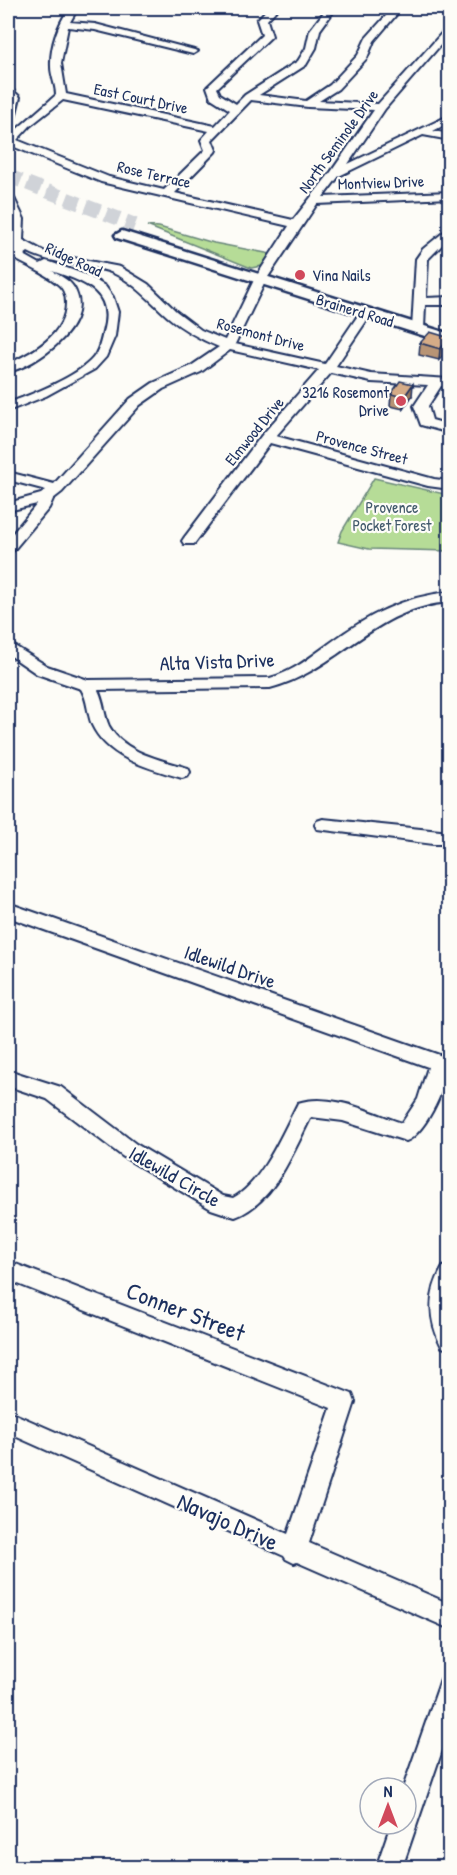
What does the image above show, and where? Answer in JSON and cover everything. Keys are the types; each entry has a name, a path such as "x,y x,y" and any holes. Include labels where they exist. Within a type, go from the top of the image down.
{"main road":[{"name":"Brainerd Road","path":"135,225 260,280"},
{"name":"Brainerd Road","path":"122,235 365,314 450,339"}],"street":[{"path":"8,142 61,96 62,87 56,64 58,44 73,8"},
{"path":"236,109 216,96 212,87 267,36 262,20 273,8"},
{"path":"167,195 211,150 206,140 236,109 249,97 302,63 311,48 315,30 332,8"},
{"path":"308,104 334,87 363,56 369,40 398,8"},
{"path":"65,24 95,27 193,51"},
{"name":"North Seminole Drive","path":"228,346 260,280 296,224 335,174 381,106 450,27"},
{"path":"8,89 15,97 8,126"},
{"name":"East Court Drive","path":"61,96 216,129"},
{"path":"249,97 308,104 381,106"},
{"path":"335,174 450,118"},
{"path":"423,132 450,137"},
{"name":"Rose Terrace","path":"8,142 104,180 296,224"},
{"name":"Montview Drive","path":"314,201 449,198"},
{"path":"8,220 9,202"},
{"name":"Ridge Road","path":"8,407 45,392 96,363 106,346 113,320 106,298 96,284 49,267 13,245 18,219 9,202"},
{"path":"418,329 422,259 427,250 450,230"},
{"path":"8,368 46,348 67,323 73,302 70,289 65,284 17,257 13,245"},
{"name":"Rosemont Drive","path":"13,245 44,256 116,270 144,287 172,314 197,333 228,346 376,379 443,382"},
{"path":"8,261 55,286 62,302 51,329 30,347 8,359"},
{"path":"421,302 450,301"},
{"name":"Elmwood Drive","path":"189,541 267,438 328,368 365,314"},
{"path":"8,549 51,493 135,402 159,386 196,369 228,346"},
{"path":"443,382 421,406 426,422 450,429"},
{"name":"Provence Street","path":"267,438 433,483 450,485"},
{"path":"8,476 51,493"},
{"path":"8,507 51,493"},
{"name":"Alta Vista Drive","path":"8,646 42,670 87,685 270,684 301,672 367,624 423,599 450,597"},
{"path":"87,685 92,691 103,731 115,744 129,753 182,771"},
{"path":"323,825 450,838"},
{"name":"Idlewild Drive","path":"8,910 438,1063"},
{"name":"Idlewild Circle","path":"8,1078 54,1093 129,1150 218,1203 235,1208 251,1199 280,1157 305,1109 319,1108 341,1113 406,1133 417,1121 436,1083 438,1063"},
{"name":"Conner Street","path":"8,1271 344,1402 294,1551"},
{"path":"450,1274 446,1279 441,1306 443,1331 450,1340"},
{"name":"Navajo Drive","path":"8,1422 294,1551 450,1617"},
{"path":"418,1783 450,1688"},
{"path":"389,1868 400,1836"}],"green space":[{"path":"147,226 159,227 214,243 271,254 262,266 251,268"},
{"name":"Provence Pocket Forest","path":"374,478 449,495 449,551 369,549 338,542 342,531"}],"building":[{"path":"430,332 450,338 440,349 420,343"},
{"path":"400,381 413,384 404,397 391,394"}],"tunnel":[{"path":"8,176 135,225"}],"place":[{"name":"Vina Nails","path":"300,275"},
{"name":"3216 Rosemont Drive","path":"401,401"}]}
